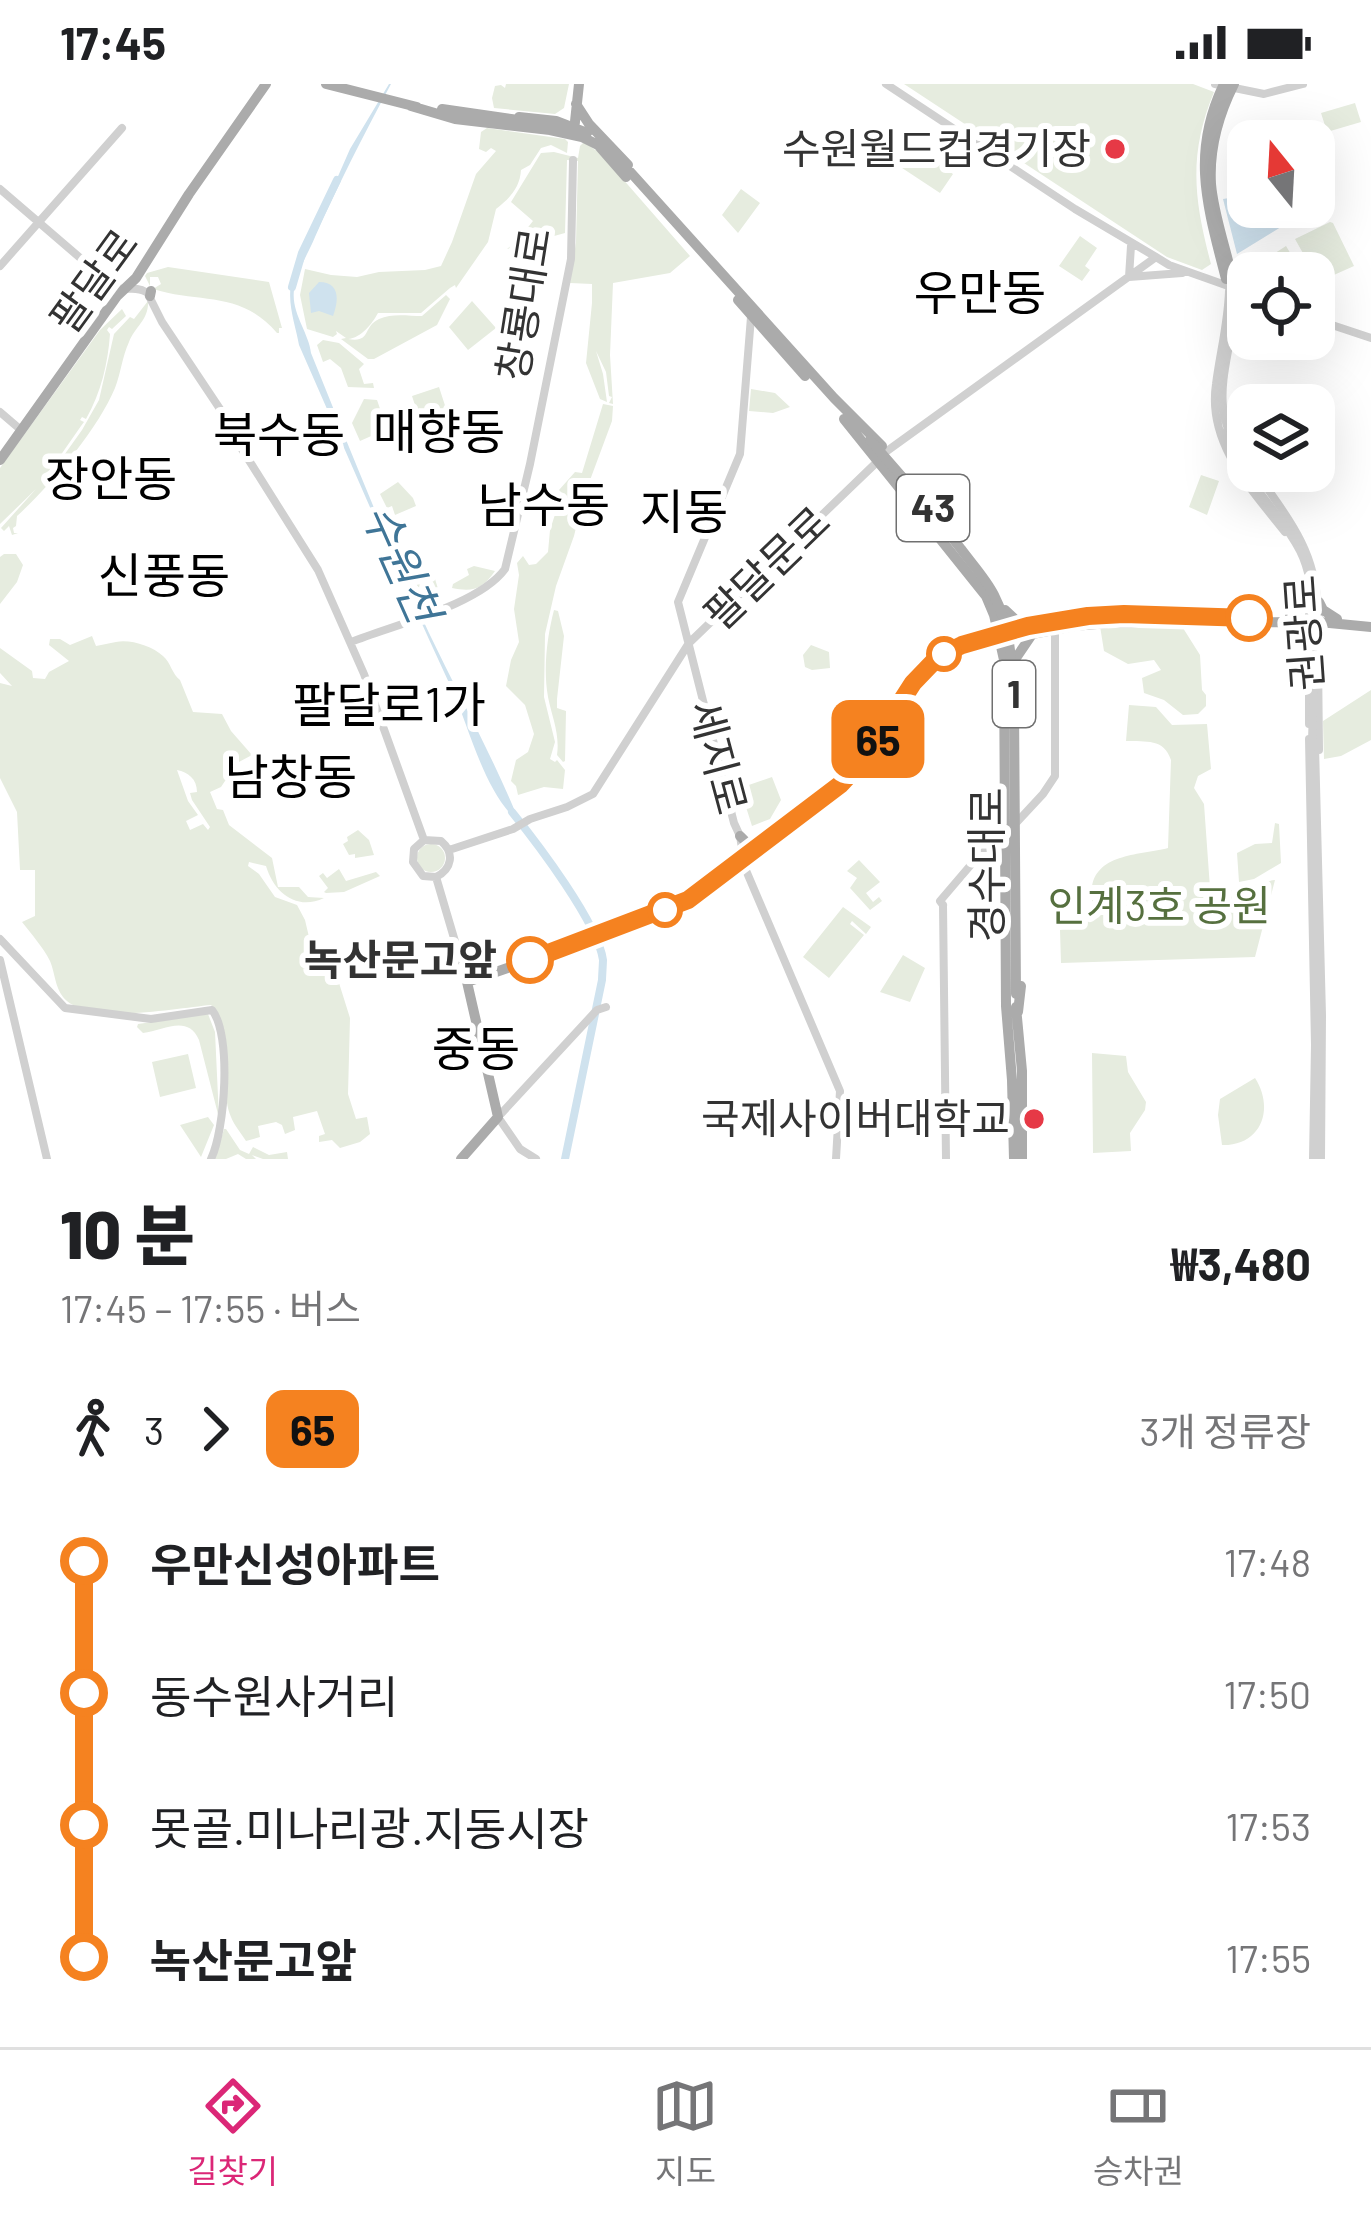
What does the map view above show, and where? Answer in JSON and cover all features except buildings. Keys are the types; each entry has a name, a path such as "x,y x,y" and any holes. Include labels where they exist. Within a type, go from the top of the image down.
{"main road":[{"name":"팔달로","path":"0,463 136,278 266,84"},
{"path":"326,84 411,106 534,122 561,117 576,102 621,165 682,235"},
{"path":"346,84 382,98 574,130 606,144"},
{"name":"창룡대로","path":"574,130 579,84"},
{"path":"1226,85 1206,136 1204,193 1227,262"},
{"path":"411,106 472,122 574,130 621,165"},
{"name":"팔달로","path":"0,463 109,308 144,272 193,191"},
{"name":"경수대로","path":"682,235 770,331"},
{"name":"경수대로","path":"682,235 997,590 1023,815 1021,1006 1014,1012"},
{"path":"144,272 149,294"},
{"path":"101,277 110,294 109,308"},
{"name":"경수대로","path":"847,417 913,489 978,571 1004,621 1014,706 1018,1159"},
{"path":"742,853 759,846 841,784 864,759 913,683 938,657 962,645 1002,642 1030,629 1127,622 1314,619 1323,610 1335,621"},
{"path":"999,613 1002,642"},
{"name":"43","path":"999,613 1030,629"},
{"path":"742,853 853,779 913,690 933,667 954,654 1058,620 1124,614 1371,624"},
{"name":"경수대로","path":"1002,642 1006,1006 1014,1012"},
{"path":"461,1159 498,1117 466,982 689,905 751,845 759,846"},
{"path":"472,1008 473,991 486,976"}],"street":[{"path":"886,84 1154,259 1227,288"},
{"path":"1226,85 1264,94 1303,84"},
{"path":"0,266 122,128"},
{"name":"창룡대로","path":"351,642 488,588 506,569 571,259 574,130"},
{"path":"0,188 101,277 119,289 149,294 158,325 318,570 351,642 424,841"},
{"path":"1120,237 1182,273 1227,289"},
{"path":"1131,246 1129,277 1182,273"},
{"name":"팔달문로","path":"449,850 592,794 689,643 882,456 1154,259"},
{"name":"세지로","path":"751,315 740,454 678,602 742,853 840,1090 836,1159"},
{"path":"1335,323 1371,336"},
{"path":"749,350 770,331"},
{"name":"권광로","path":"1227,349 1215,408 1219,432 1234,464 1299,554 1314,619"},
{"name":"권광로","path":"1221,373 1217,400 1225,432"},
{"name":"권광로","path":"1221,373 1227,419"},
{"path":"0,412 21,430"},
{"path":"1225,432 1238,463 1294,541 1307,569 1313,604 1313,746"},
{"path":"1266,492 1299,542 1312,573 1316,602 1313,746"},
{"name":"권광로","path":"1267,492 1305,547 1316,580 1313,777 1322,1044 1317,1159"},
{"path":"946,1159 943,902 975,860 1037,801 1055,776 1055,629"},
{"name":"권광로","path":"1313,746 1317,1159"},
{"path":"1019,799 1037,801"},
{"path":"436,839 449,850 448,869 436,877 423,875 412,862 414,849 424,841 436,839"},
{"path":"436,877 466,982"},
{"path":"0,939 65,1008 151,1019 212,1010 219,1018 222,1040 224,1117 207,1159"},
{"path":"0,960 47,1159"},
{"path":"462,965 486,976"},
{"path":"536,1159 521,1150 498,1117 604,1007"}],"green space":[{"path":"506,84 569,84 564,108 555,114 494,108 495,86 505,88"},
{"path":"904,84 1193,84 1214,92 1200,136 1196,178 1211,264 1202,270 1167,257"},
{"path":"1355,103 1361,122 1335,130 1335,120 1323,120 1321,113"},
{"path":"487,128 565,139 567,153 551,145 541,148 521,170 513,192 496,209 488,242 456,288 450,288 421,313 378,313 362,333 348,339 361,339 384,317 422,316 446,295 450,299 437,325 374,359 336,331 333,337 307,329 300,295 305,269 357,277 441,266 476,174 496,151 479,149 481,132"},
{"path":"584,142 601,154 690,256 670,273 613,283 613,404 596,351 607,402 600,399 586,363 592,284 570,283 578,161 567,160 565,233 507,249 533,221 511,202 541,153 578,158"},
{"path":"909,144 953,174 940,193 896,164"},
{"path":"741,189 760,203 738,233 722,215"},
{"path":"1335,227 1354,266 1335,275 1335,252 1302,252 1295,239 1318,228"},
{"path":"1080,236 1097,248 1082,281 1059,266"},
{"path":"168,267 269,282 282,328 277,333 263,319 234,304 153,289 161,284 158,277 150,277 150,286 147,273"},
{"path":"148,301 115,388 97,421 58,473 17,516 13,528 18,533 12,535 9,526 4,531 1,528 36,489 0,524 0,468 100,330 122,309 126,316 107,330 108,356 96,399 42,482 47,479 99,400 114,334"},
{"path":"472,301 496,328 468,350 449,327"},
{"path":"323,340 339,343 364,364 359,369 364,384 373,383 374,388 348,387 341,368 330,359 323,362 317,345"},
{"path":"439,387 451,424 424,433 412,396"},
{"path":"751,389 775,393 790,407 773,413 749,411"},
{"path":"364,399 377,400 387,429 360,441 352,423"},
{"path":"603,404 613,406 612,421 583,499 545,634 544,697 555,742 550,759 565,770 563,789 544,787 518,795 511,781 516,760 528,752 534,734 525,705 506,686 519,642 514,609 517,563 523,556 529,565 536,564 548,552 559,490 575,472 582,473"},
{"path":"1201,475 1219,481 1207,515 1189,507"},
{"path":"398,482 416,506 395,515 380,494"},
{"path":"16,554 23,565 0,604 0,557"},
{"path":"410,561 420,577 435,579 438,602 428,607 425,603"},
{"path":"467,569 495,571 476,588 452,588 469,575"},
{"path":"554,610 564,636 557,699 557,708 566,711 563,762 557,755 546,675"},
{"path":"1100,626 1183,628 1200,655 1206,706 1198,714 1183,715 1164,700 1144,693 1142,678 1161,670 1154,660 1128,664 1104,651"},
{"path":"92,636 96,646 128,642 158,652 180,680 193,712 222,714 252,755 237,763 221,787 210,792 229,825 272,858 278,887 299,887 308,897 324,898 296,901 288,897 281,891 275,884 266,866 249,862 275,897 297,905 309,937 334,967 350,1018 348,1094 356,1119 367,1117 370,1134 360,1142 340,1148 332,1140 319,1142 325,1134 317,1111 293,1117 295,1130 285,1134 276,1122 258,1126 260,1137 246,1141 227,1104 224,1030 211,1005 111,1013 75,1006 60,993 50,961 22,922 35,916 35,870 20,870 17,812 0,778 0,683 12,686 0,673 0,648 32,671 33,678 45,679 69,661 49,645 50,639 70,645","holes":["177,770 195,783 197,792 190,793 208,830 203,824 190,830 186,821 198,815"]},
{"path":"811,645 829,652 830,668 805,667 803,655"},
{"path":"1371,690 1371,740 1324,759 1323,721"},
{"name":"인계3호 공원","path":"1129,705 1156,707 1172,725 1207,724 1211,769 1198,776 1194,788 1204,804 1210,888 1236,890 1275,880 1255,957 1061,963 1060,930 1093,918 1092,887 1102,868 1122,857 1168,848 1171,760 1159,745 1126,741"},
{"path":"772,777 781,800 770,819 752,826 740,788"},
{"path":"1275,823 1279,824 1281,863 1239,882 1237,853 1255,844 1272,843"},
{"path":"358,830 369,840 374,855 349,855 343,844"},
{"path":"431,844 441,848 445,858 441,868 431,872 421,868 417,858 421,848"},
{"path":"859,860 880,882 866,893 873,902 879,897 882,901 870,910 850,888 857,878 847,871"},
{"path":"339,869 346,881 376,872 380,876 344,892 324,892 328,888 319,876 323,873 327,878"},
{"path":"843,907 871,927 866,934 852,921 864,935 829,978 803,957"},
{"path":"903,955 925,968 910,1002 880,992"},
{"path":"208,1014 215,1032 219,1118 194,1032 175,1026 143,1033 137,1027"},
{"path":"1092,1053 1126,1056 1128,1072 1146,1102 1130,1133 1131,1151 1093,1153"},
{"path":"188,1054 196,1088 160,1097 152,1062"},
{"path":"1255,1078 1264,1102 1261,1123 1246,1139 1222,1145 1220,1099"},
{"path":"208,1117 214,1125 201,1157 180,1125"},
{"path":"224,1129 240,1150 249,1154 253,1147 269,1155 287,1152 288,1159 252,1155 256,1159 246,1159 238,1154 215,1159"}],"water":[{"path":"389,84 300,270 295,307 383,529 507,793 514,818 485,772 299,345 292,314 292,281 350,149"},
{"path":"1230,228 1279,228 1240,252"},
{"path":"319,282 331,285 336,293 333,316 311,313 309,293"}],"waterway":[{"name":"수원천","path":"292,287 302,253 337,180"},
{"name":"수원천","path":"512,812 579,905 603,960 565,1159"}],"bus line":[{"name":"65","path":"530,960 688,900 841,784 864,759 913,683 938,657 962,645 1028,626 1088,616 1249,618"}],"place":[{"name":"수원월드컵경기장","path":"1115,149"},
{"name":"녹산문고앞","path":"530,960"},
{"name":"국제사이버대학교","path":"1034,1119"}],"district":[{"name":"우만동","path":"980,293"},
{"name":"매향동","path":"439,432"},
{"name":"북수동","path":"279,435"},
{"name":"장안동","path":"111,479"},
{"name":"남수동","path":"544,505"},
{"name":"지동","path":"684,512"},
{"name":"신풍동","path":"164,576"},
{"name":"팔달로1가","path":"389,705"},
{"name":"남창동","path":"291,777"},
{"name":"중동","path":"476,1049"}]}
